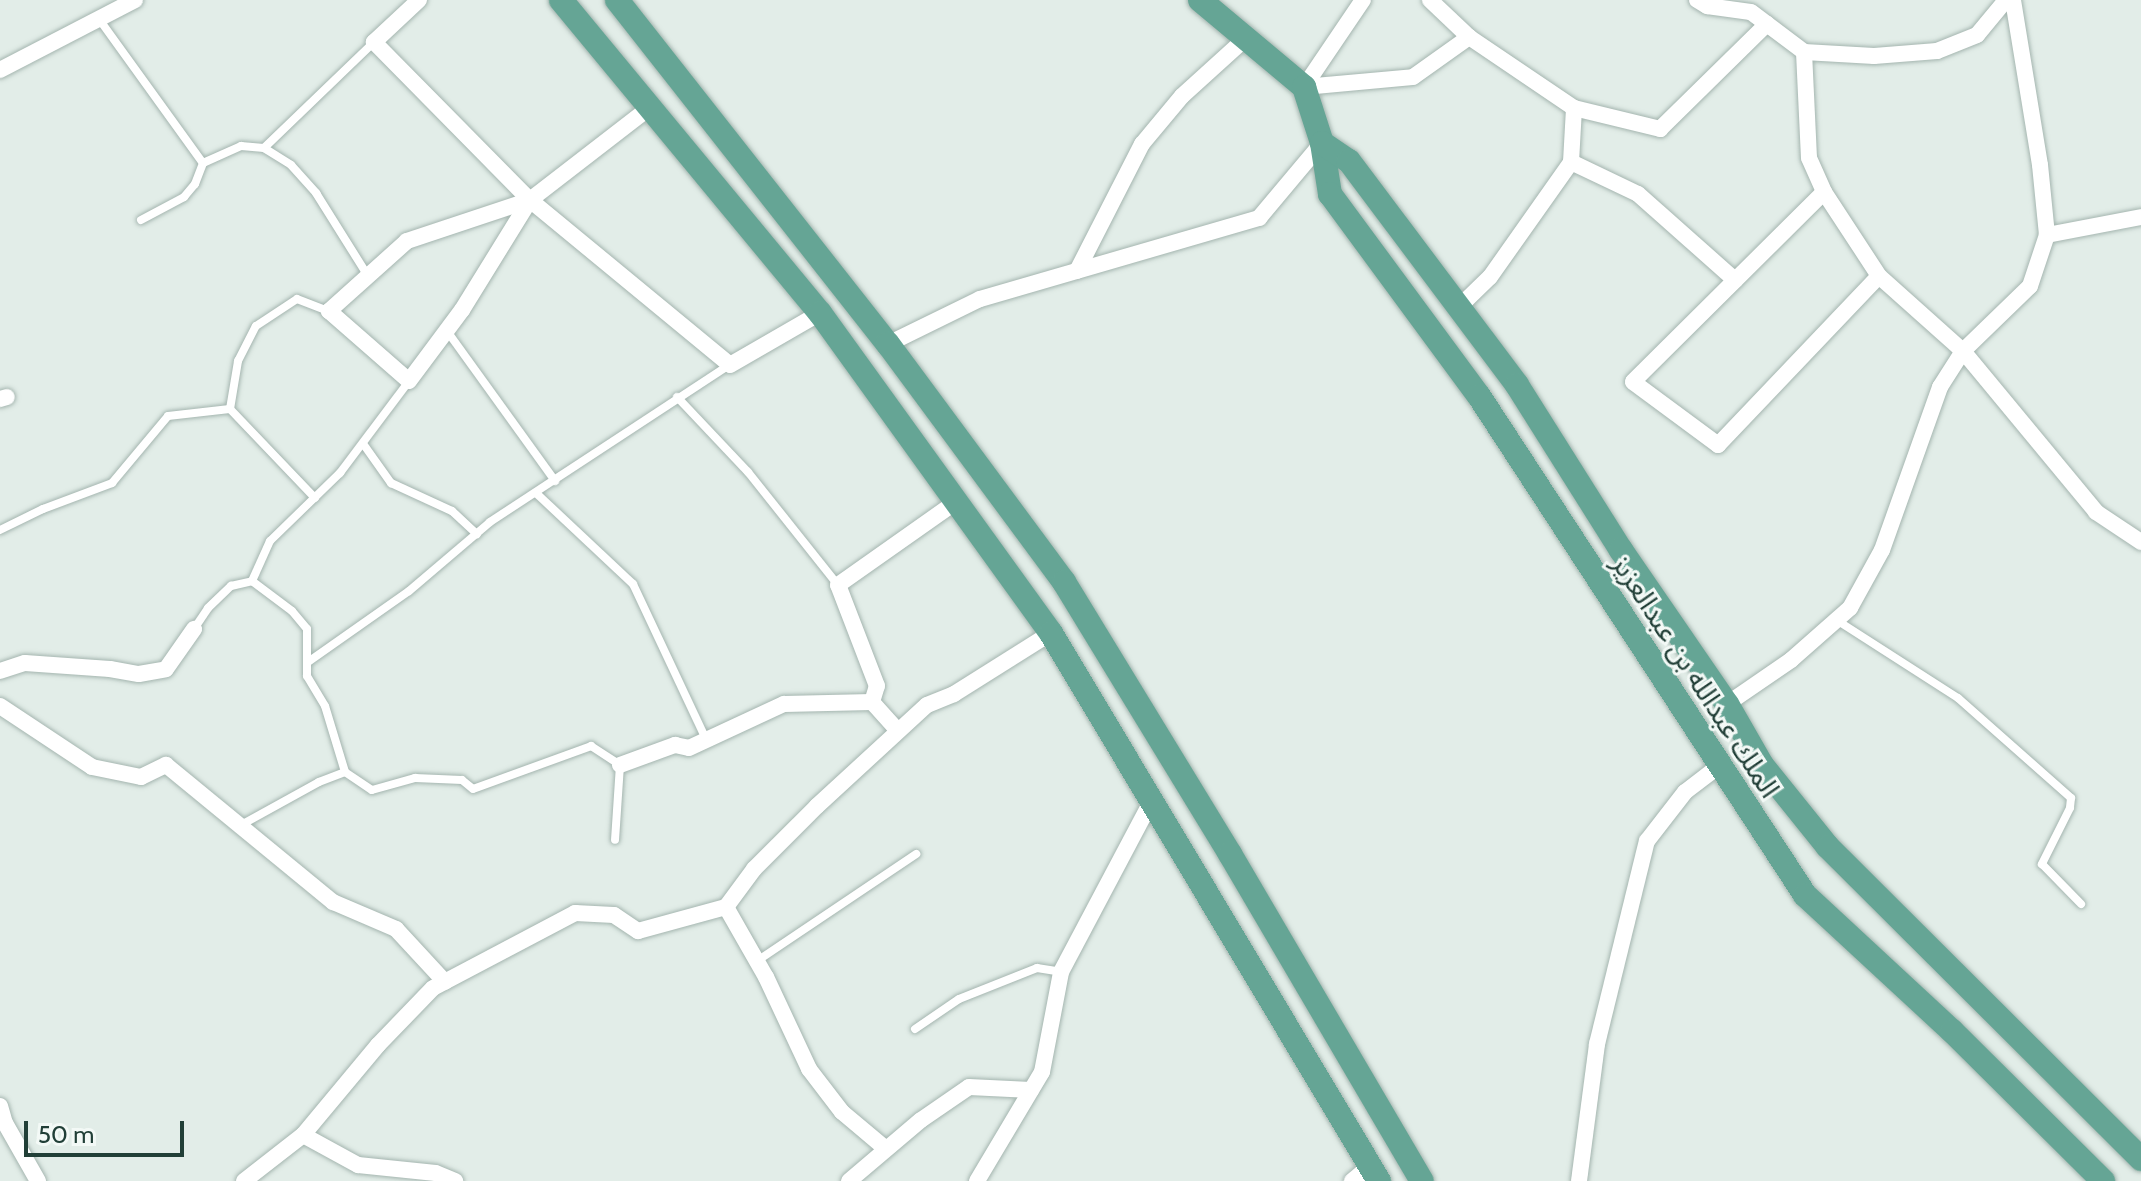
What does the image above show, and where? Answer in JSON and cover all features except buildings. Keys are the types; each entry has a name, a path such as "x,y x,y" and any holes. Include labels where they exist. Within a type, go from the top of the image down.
{"main road":[{"path":"561,0 820,313 1051,633 1152,800 1367,1176"},
{"path":"617,0 888,344 1064,582 1230,854 1422,1181"},
{"path":"1200,0 1304,87"},
{"name":"الملك عبدالله بن عبدالعزيز","path":"1304,87 1322,143 1330,194 1479,396 1805,895 1952,1031 2103,1181"},
{"name":"الملك عبدالله بن عبدالعزيز","path":"1322,143 1349,161 1517,385 1621,550 1727,704 1762,765 1828,847 2141,1159"},
{"path":"861,368 888,344"}],"street":[{"path":"0,70 135,0"},
{"path":"419,0 374,42 530,200 730,365 820,313"},
{"path":"1304,87 1363,0"},
{"path":"1430,0 1469,37 1574,108 1660,129 1767,24"},
{"path":"1697,0 1707,6 1751,12 1804,52 1874,56 1937,51 1977,35 2006,0"},
{"path":"1727,704 1791,660 1850,608 1882,550 1940,387 1963,351 2030,286 2047,235 2040,165 2013,0"},
{"path":"1304,87 1413,77 1469,37"},
{"path":"1077,271 1142,144 1182,96 1246,38"},
{"path":"1804,52 1809,158 1824,192 1879,276 1963,351 2096,512 2141,542"},
{"path":"530,200 447,331 409,381 329,311 407,241 530,200 649,108"},
{"path":"1459,307 1490,277 1571,162 1574,108"},
{"path":"888,344 980,299 1259,218 1322,143"},
{"path":"1571,162 1638,194 1735,280"},
{"path":"1824,192 1633,382 1718,445 1879,276"},
{"path":"2047,235 2141,217"},
{"path":"872,702 877,686 838,585 957,501"},
{"path":"0,671 25,663 139,674 166,669 194,629"},
{"path":"244,1181 303,1135 378,1045 433,988 575,913 614,915 638,931 726,907 754,869 897,730 927,705 954,694 1051,633"},
{"path":"620,765 675,745 689,748 784,704 872,702 897,730"},
{"path":"0,706 92,767 141,777 166,765 333,902 396,929 445,982"},
{"path":"1579,1181 1597,1044 1647,841 1685,792 1719,766"},
{"path":"977,1181 1042,1072 1061,972 1152,800"},
{"path":"726,907 757,961 809,1069 842,1112 886,1149"},
{"path":"849,1181 969,1087 1031,1090"},
{"path":"0,1106 5,1123 38,1181"},
{"path":"303,1135 358,1165 436,1173 455,1181"}],"lane":[{"path":"98,19 203,163"},
{"path":"264,148 374,42"},
{"path":"141,220 184,197 195,184 203,163 241,146 264,148 291,165 316,193 368,276"},
{"path":"230,409 238,361 256,326 297,299 329,311"},
{"path":"447,331 555,481"},
{"path":"308,662 409,591 477,534 677,397 730,365"},
{"path":"252,581 270,541 364,445 409,381"},
{"path":"677,397 748,472 838,585"},
{"path":"230,409 315,498"},
{"path":"0,530 43,509 112,483 168,416 230,409"},
{"path":"364,445 391,483 452,511 477,534"},
{"path":"536,493 633,584 706,739"},
{"path":"194,629 208,608 231,586 252,581"},
{"path":"252,581 292,611 307,629 307,676 325,706 345,772 372,790 415,778 462,780 473,789 591,746 620,765 615,840"},
{"path":"1838,621 1958,698 2071,798 2070,808 2042,864 2081,904"},
{"path":"239,827 319,782 345,772"},
{"path":"757,961 916,854"},
{"path":"915,1029 959,999 1037,968 1061,972"}]}
